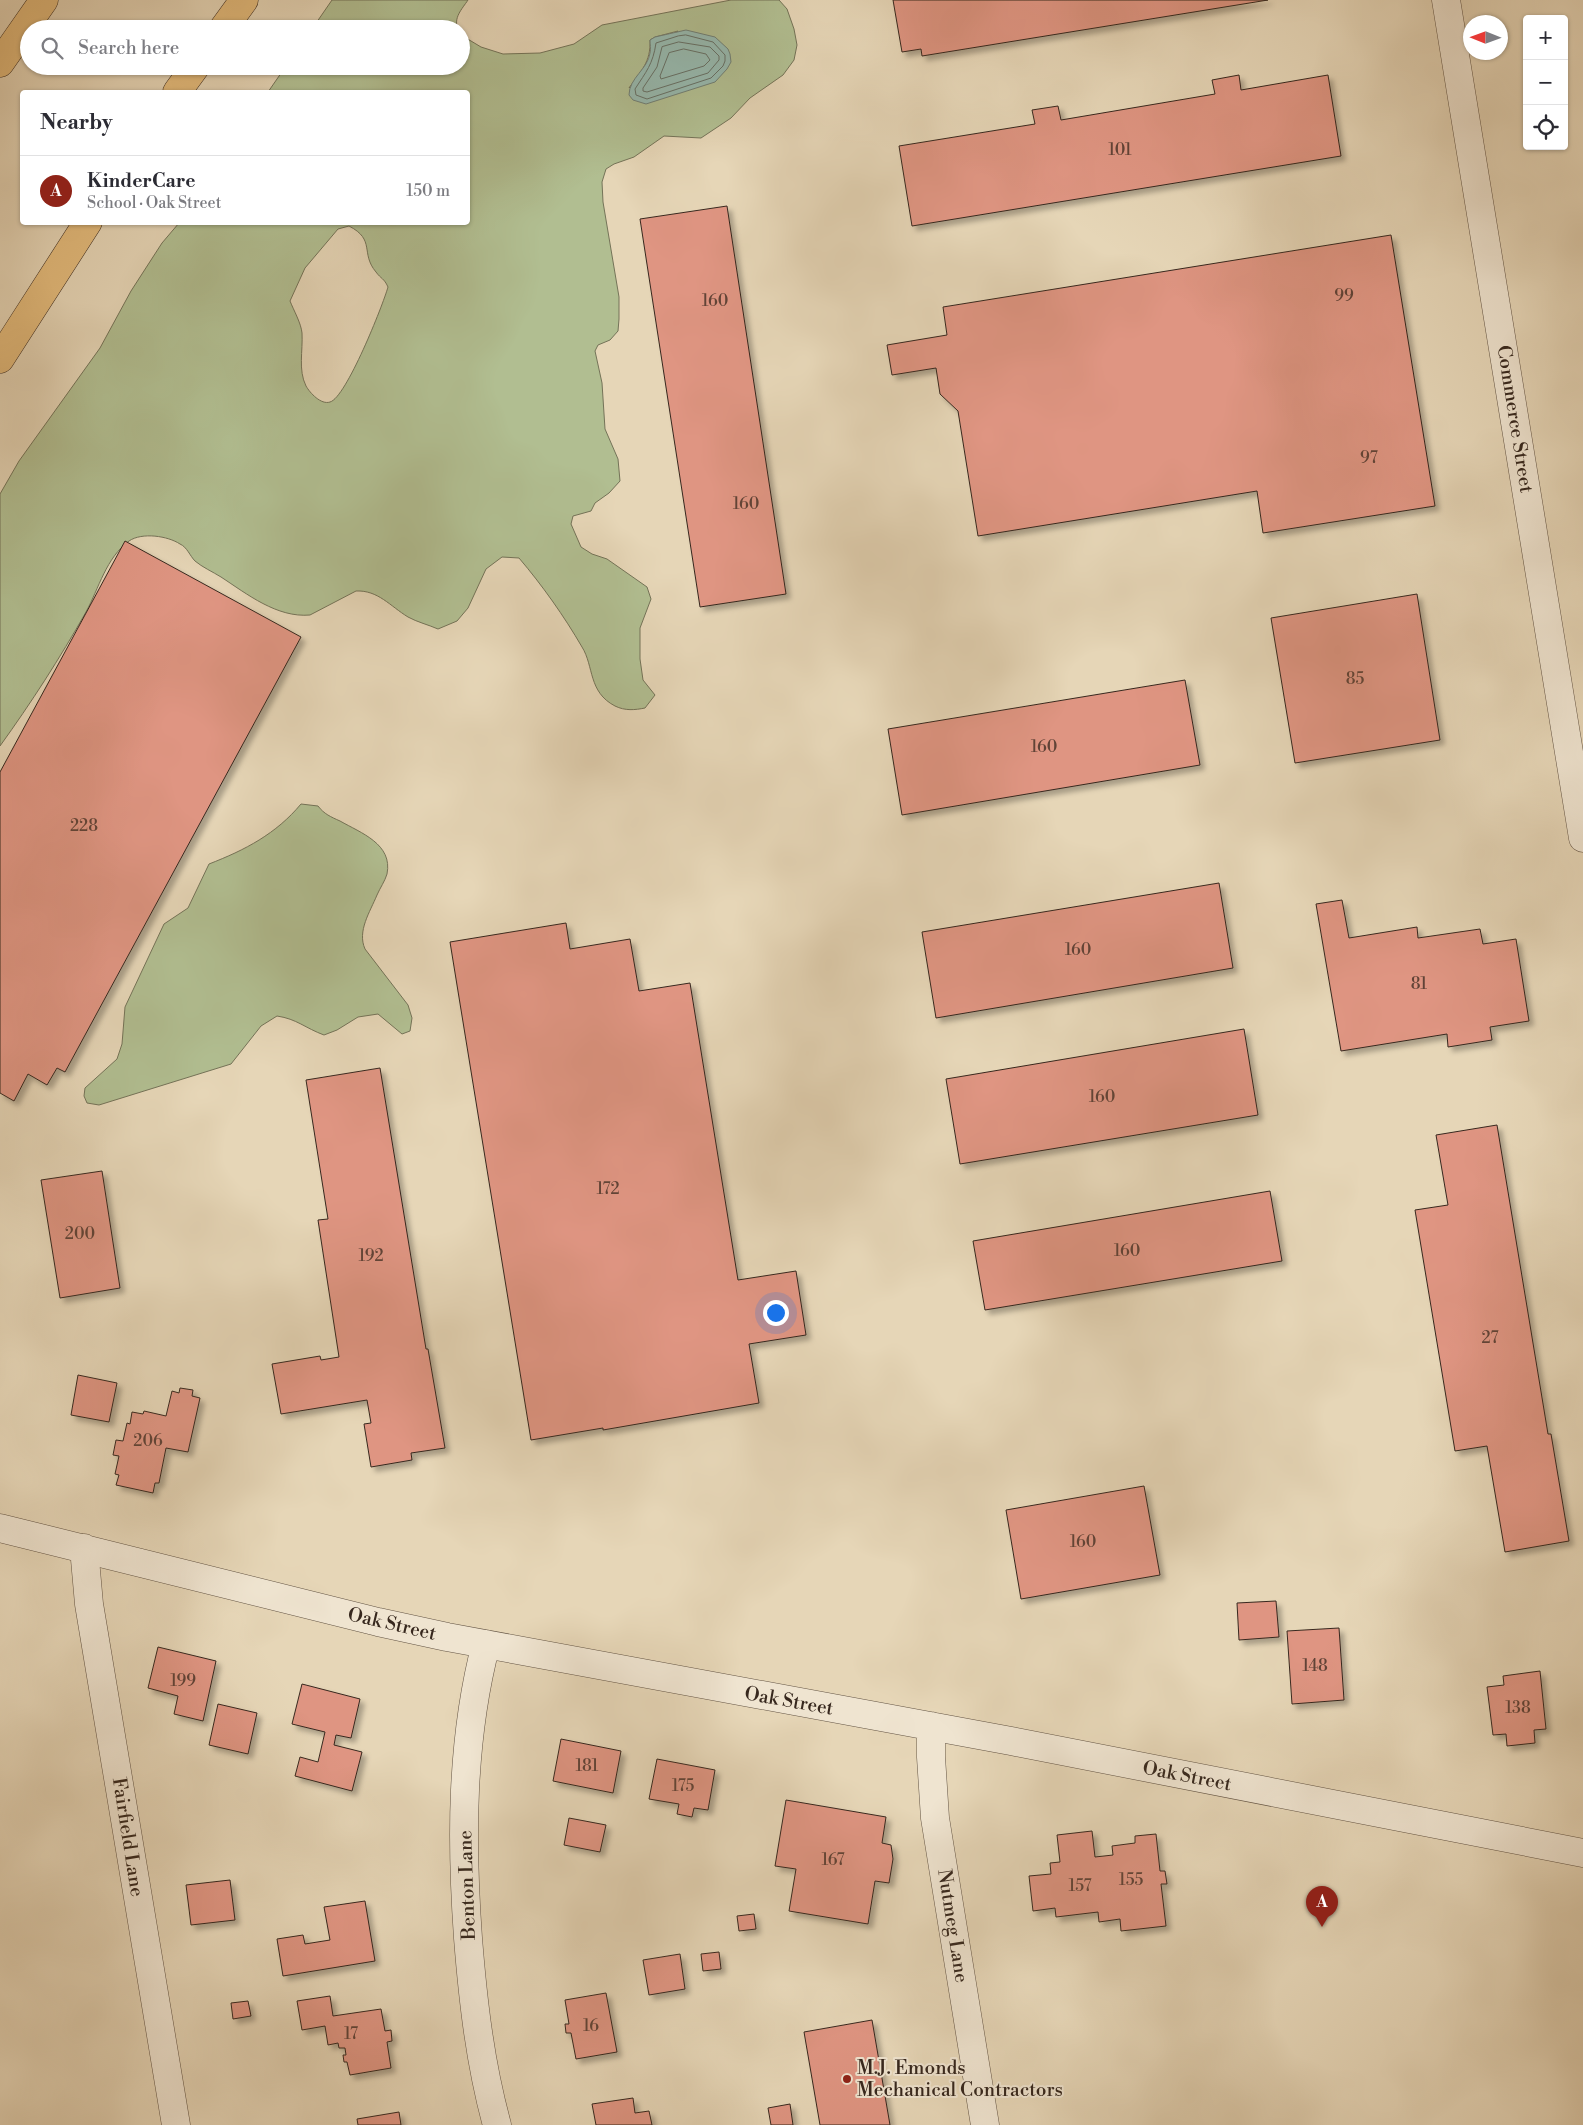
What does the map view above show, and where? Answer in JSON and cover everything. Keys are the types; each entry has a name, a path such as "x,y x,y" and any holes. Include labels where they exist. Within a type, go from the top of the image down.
{"highway":[{"path":"30,20 44,0"},
{"path":"230,20 244,0"},
{"path":"0,63 20,34"},
{"path":"178,90 189,75"},
{"path":"0,359 86,225"}],"street":[{"name":"Commerce Street","path":"1446,0 1583,838"},
{"name":"Oak Street","path":"0,1528 378,1622 486,1644 931,1726 1583,1853"},
{"name":"Fairfield Lane","path":"84,1548 89,1604 176,2125"},
{"name":"Benton Lane","path":"486,1644 476,1687 467,1754 464,1802 464,1869 475,2020 496,2125"},
{"name":"Nutmeg Lane","path":"931,1726 930,1757 936,1826 985,2125"}],"green space":[{"path":"332,0 468,0 457,20 318,20"},
{"path":"731,0 779,0 787,9 797,45 794,60 783,75 750,98 731,118 701,138 664,136 634,157 606,169 602,182 603,202 619,297 619,319 618,331 610,340 598,345 595,351 602,383 605,429 618,459 620,481 609,493 595,503 591,511 573,516 571,524 581,547 592,554 607,559 647,587 651,599 640,628 640,659 643,680 655,695 645,708 622,709 606,700 600,694 586,654 575,635 519,558 502,557 486,569 468,608 457,621 438,629 412,619 384,600 364,591 356,591 310,615 286,613 263,604 201,565 195,561 187,549 175,541 162,537 148,536 134,538 114,556 86,612 66,646 0,746 0,494 19,461 100,348 131,291 162,243 177,225 470,225 470,90 269,90 280,75 470,75 470,40 481,47 503,54 540,53 574,44 602,25","holes":["678,31 629,88 647,60 650,40","349,226 357,231 365,242 371,265 388,287 372,330 345,385 337,397 330,402 323,402 313,395 306,386 302,374 301,329 290,301 305,268 338,229"]},
{"path":"301,804 318,806 328,815 366,835 380,847 385,855 388,864 387,874 365,922 363,942 365,949 408,1005 412,1018 410,1031 402,1034 378,1014 358,1017 337,1030 324,1035 296,1021 277,1016 261,1026 231,1064 99,1105 87,1103 84,1096 85,1088 117,1059 122,1044 125,1007 164,924 188,908 209,864 259,840 281,824"}],"water":[{"path":"686,30 715,37 728,49 731,62 727,69 715,82 646,104 633,100 629,95 630,89 635,78 649,59 650,40 655,37"}],"building":[{"path":"893,0 1268,0 922,56 921,49 902,52"},
{"path":"1239,75 1241,90 1328,75 1341,156 912,226 899,146 1035,124 1032,110 1058,106 1061,120 1215,94 1212,80"},
{"path":"727,206 786,594 700,607 640,219"},
{"path":"1391,235 1435,506 1263,533 1257,491 978,536 958,411 940,394 936,368 892,375 887,345 947,335 943,307"},
{"path":"125,541 301,637 65,1072 57,1068 47,1085 28,1074 14,1101 0,1093 0,772"},
{"path":"1417,594 1440,740 1295,763 1271,618"},
{"path":"1185,680 1200,765 902,815 888,729"},
{"path":"1219,883 1233,968 936,1018 922,932"},
{"path":"1342,900 1349,938 1417,927 1418,938 1480,929 1483,944 1516,939 1529,1021 1490,1027 1492,1040 1448,1047 1447,1034 1341,1051 1316,904"},
{"path":"566,923 570,949 630,939 639,991 690,983 738,1280 796,1271 806,1335 749,1344 759,1403 603,1430 603,1428 531,1440 450,942"},
{"path":"1244,1029 1258,1115 960,1164 946,1079"},
{"path":"380,1068 426,1349 428,1349 445,1448 411,1453 412,1460 371,1467 364,1424 371,1423 367,1400 281,1414 272,1364 320,1356 321,1360 339,1357 318,1220 328,1219 306,1080"},
{"path":"1497,1125 1548,1434 1551,1434 1569,1541 1505,1552 1487,1446 1455,1451 1415,1210 1448,1205 1436,1135"},
{"path":"102,1171 120,1288 60,1298 41,1180"},
{"path":"1270,1191 1282,1261 985,1310 973,1241"},
{"path":"78,1375 117,1383 109,1422 71,1415"},
{"path":"180,1388 193,1390 192,1396 200,1398 188,1452 166,1448 159,1483 155,1483 153,1493 116,1485 119,1475 115,1474 119,1456 113,1455 116,1440 123,1441 127,1423 130,1424 132,1412 143,1414 144,1411 166,1416 172,1391 179,1393"},
{"path":"1144,1486 1160,1575 1021,1599 1006,1510"},
{"path":"1276,1601 1279,1637 1239,1640 1237,1603"},
{"path":"1339,1628 1344,1700 1292,1704 1287,1631"},
{"path":"158,1647 216,1661 203,1721 174,1714 178,1696 148,1688"},
{"path":"1540,1671 1546,1729 1534,1730 1535,1743 1507,1746 1506,1734 1493,1735 1487,1687 1504,1685 1503,1676"},
{"path":"302,1684 360,1699 351,1738 336,1735 334,1745 362,1752 352,1791 295,1776 300,1757 318,1762 325,1732 292,1724"},
{"path":"218,1704 257,1713 248,1754 209,1745"},
{"path":"561,1739 621,1751 613,1793 553,1781"},
{"path":"657,1759 715,1770 708,1810 694,1808 692,1817 677,1814 679,1804 649,1799"},
{"path":"786,1800 886,1817 882,1843 891,1845 893,1859 889,1883 875,1881 868,1924 789,1911 796,1869 775,1866"},
{"path":"569,1818 606,1825 600,1852 564,1845"},
{"path":"1092,1831 1095,1857 1113,1855 1112,1846 1135,1843 1135,1836 1156,1834 1160,1871 1165,1871 1167,1884 1161,1884 1166,1926 1121,1931 1120,1919 1099,1922 1098,1912 1056,1917 1055,1908 1033,1911 1029,1876 1051,1874 1050,1863 1060,1862 1057,1835"},
{"path":"230,1880 235,1920 191,1925 186,1885"},
{"path":"365,1901 375,1961 283,1976 277,1939 303,1935 305,1944 330,1940 324,1907"},
{"path":"754,1914 756,1929 739,1931 737,1916"},
{"path":"719,1952 721,1969 703,1971 701,1954"},
{"path":"680,1954 685,1989 649,1995 643,1960"},
{"path":"606,1993 617,2052 576,2059 571,2033 566,2033 565,2024 569,2024 565,2000"},
{"path":"330,1996 333,2016 381,2009 385,2031 391,2030 392,2041 387,2042 391,2068 350,2075 347,2062 344,2062 345,2048 339,2048 338,2043 328,2045 325,2026 302,2030 297,2001"},
{"path":"248,2001 251,2016 233,2019 231,2003"},
{"name":"M.J. Emonds Mechanical Contractors","path":"872,2020 890,2125 820,2125 804,2032"},
{"path":"633,2098 635,2113 649,2111 652,2125 596,2125 592,2104"},
{"path":"790,2104 793,2125 771,2125 768,2108"},
{"path":"399,2112 401,2125 358,2125 357,2119"}],"place":[{"name":"KinderCare","path":"1322,1927"},
{"name":"M.J. Emonds Mechanical Contractors","path":"847,2079"}]}
